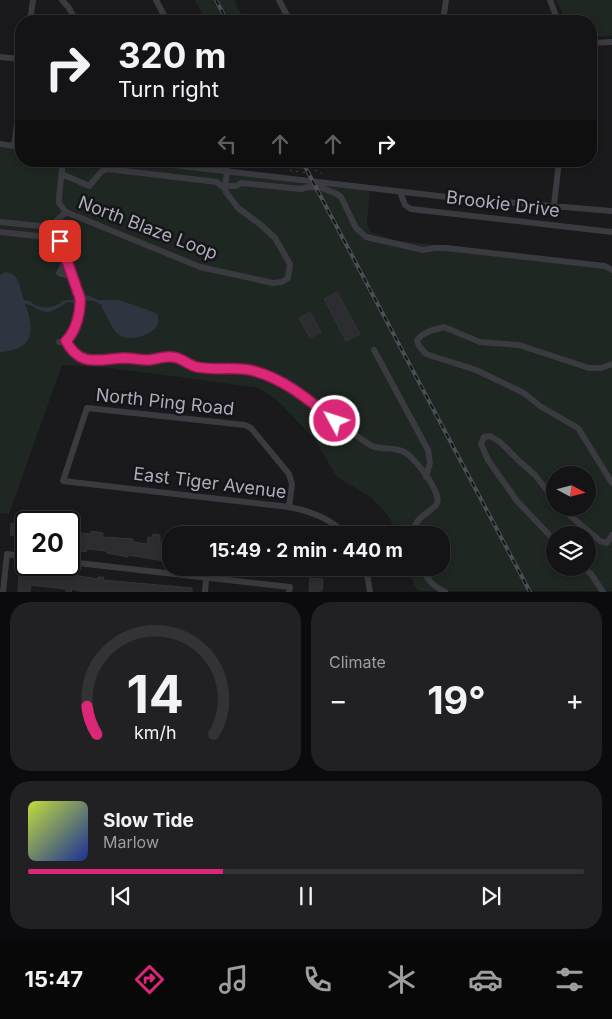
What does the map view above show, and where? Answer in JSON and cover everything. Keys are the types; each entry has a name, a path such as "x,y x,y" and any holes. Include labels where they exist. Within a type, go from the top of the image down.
{"street":[{"path":"31,15 33,0"},
{"path":"62,0 72,15"},
{"path":"156,0 164,15"},
{"path":"279,0 287,15"},
{"path":"444,15 446,0"},
{"path":"550,0 556,15"},
{"path":"597,43 612,42"},
{"path":"0,57 15,58"},
{"path":"0,144 15,146"},
{"name":"North Blaze Loop","path":"63,167 59,203 66,212 200,266 273,283 285,281 290,274 290,264 275,238 238,208 226,192 225,186"},
{"path":"187,167 456,198 612,211"},
{"path":"225,186 227,167"},
{"path":"554,205 558,167"},
{"path":"62,174 89,186 102,171 108,169 217,182 221,186 236,186 241,183 301,189 308,187 327,189 341,197 362,235 371,239 423,250 446,248 605,266 612,270"},
{"name":"Brookie Drive","path":"400,192 405,205 411,209 612,232"},
{"path":"0,222 50,228 66,212"},
{"path":"0,232 55,238 60,241 79,293 80,308 72,334 63,341 83,359 90,361 125,358 156,360 172,357 197,367 247,369 274,379 307,398 335,421 373,446 383,449 400,450 407,453 420,467 436,492 438,501 436,506 420,519 415,526"},
{"path":"66,260 59,273 73,277"},
{"path":"612,364 601,368 589,368 519,345 480,342 444,327 430,330 417,340 419,346 426,354 476,370 524,394 540,406 578,428 612,483"},
{"path":"374,350 428,450 430,463 426,477"},
{"name":"North Ping Road","path":"63,481 87,408 245,426 251,428 289,474 292,484 289,507"},
{"path":"546,489 535,475 500,442 490,436 484,437 481,444 488,460 517,501 546,532"},
{"name":"East Tiger Avenue","path":"63,481 289,507 318,516 335,526"},
{"path":"570,516 600,542 606,543 612,535"},
{"path":"2,592 7,554 15,555"},
{"path":"80,563 290,588 289,592"},
{"path":"367,576 370,592"},
{"path":"425,576 431,583 445,592"},
{"path":"593,576 603,592"},
{"path":"205,592 206,579"}],"path":[{"path":"284,167 289,170 308,173 318,170 324,176"}],"shaded area":[{"path":"195,0 234,0 242,15 203,15"},
{"path":"556,0 612,0 612,36 597,37 597,15 563,15"},
{"path":"0,144 15,146 15,167 190,167 370,188 367,224 371,232 394,240 612,266 612,591 419,591 414,586 412,576 450,576 450,526 394,526 388,516 372,498 337,477 315,440 278,401 259,388 112,368 62,365 9,514 0,513"},
{"path":"288,167 314,167 299,169"},
{"path":"5,272 17,278 24,300 30,301 36,306 51,307 63,301 77,298 78,301 75,303 67,302 49,312 41,311 25,304 31,331 29,338 19,348 0,352 0,275"},
{"path":"88,295 98,300 119,300 153,312 158,315 157,326 149,333 139,337 123,337 114,330 102,305 94,301 85,300 85,296"}],"building":[{"path":"337,292 360,334 346,341 324,299"},
{"path":"310,312 321,332 310,338 299,318"},
{"path":"11,523 15,523 15,536 10,535"},
{"path":"91,531 103,533 103,537 133,539 133,542 147,544 148,537 152,538 153,534 160,535 162,561 128,555 128,557 107,553 107,551 87,549 86,552 80,551 81,533 91,534"},
{"path":"19,576 79,576 97,579 98,577 104,577 103,580 192,588 192,592 82,592 72,589 71,592 66,592 66,589 31,585 30,592 18,592"},
{"path":"310,578 323,579 322,591 309,592"}],"railway":[{"path":"216,0 224,15"},
{"path":"305,167 530,592"}],"route":[{"path":"60,241 80,298 78,317 72,334 66,341 75,353 83,359 90,361 120,358 156,360 172,357 197,367 252,370 274,379 307,398 335,421"}]}
